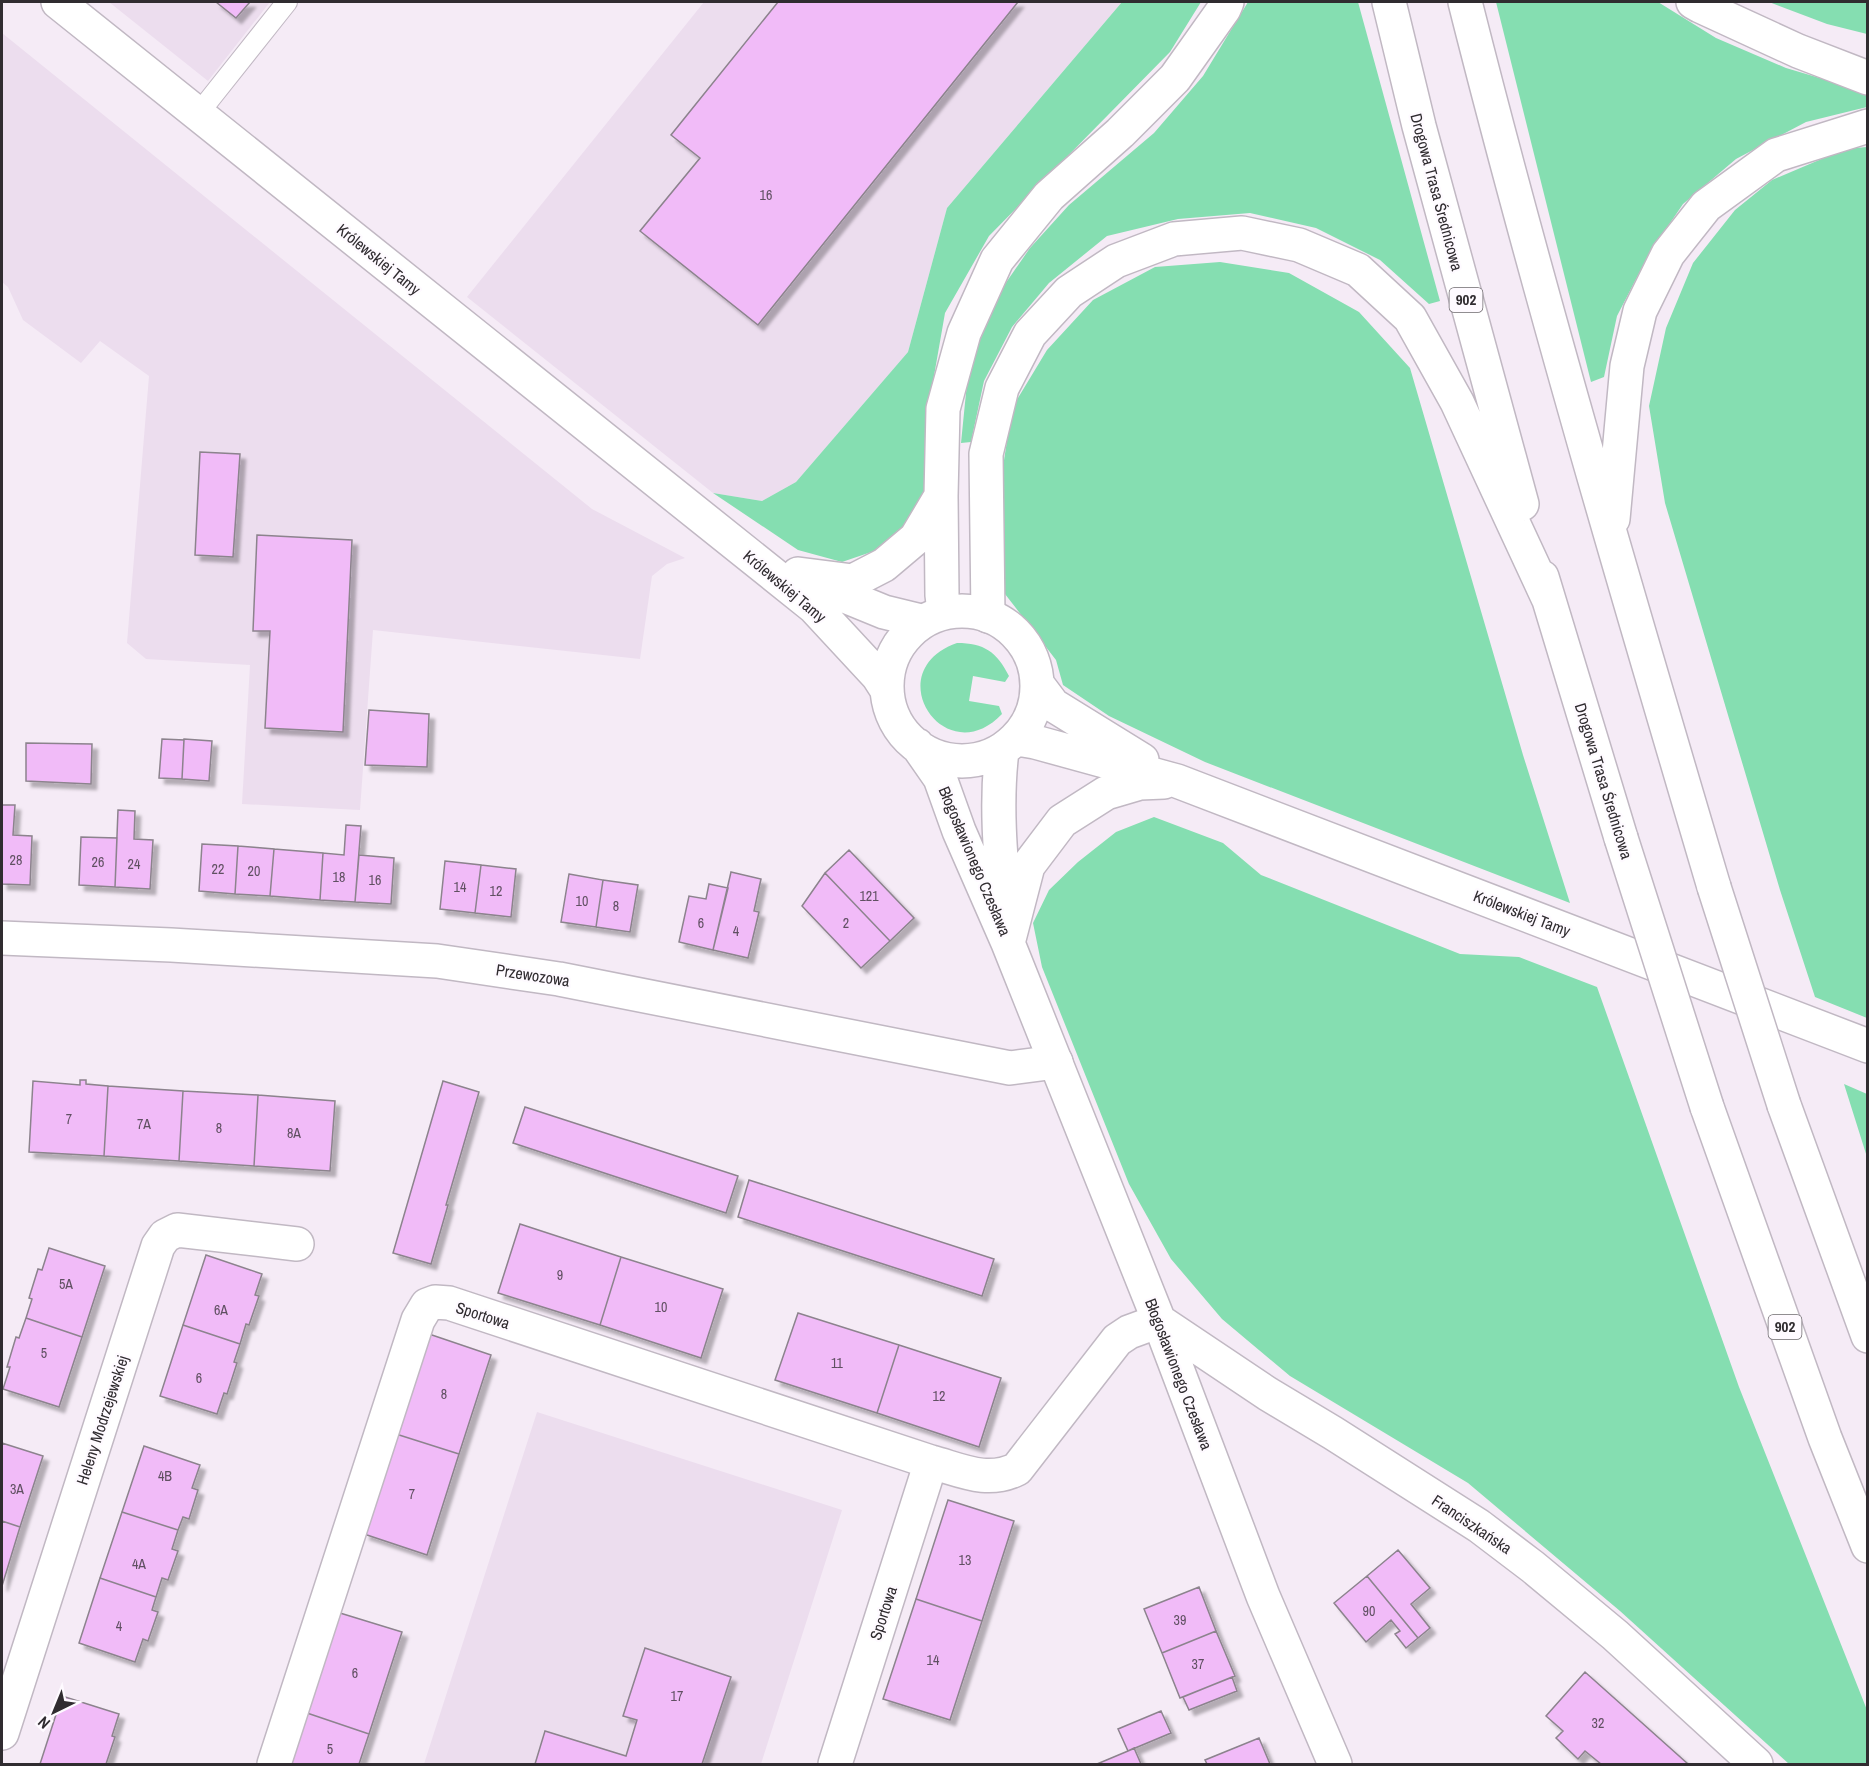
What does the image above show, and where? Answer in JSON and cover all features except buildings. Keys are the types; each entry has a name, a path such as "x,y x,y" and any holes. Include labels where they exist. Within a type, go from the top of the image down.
{"street":[{"name":"Królewskiej Tamy","path":"58,2 814,607 878,676 887,690"},
{"path":"933,616 942,595 943,409 964,333 997,260 1048,196 1119,133 1175,78 1227,2"},
{"name":"Drogowa Trasa Średnicowa","path":"1389,2 1419,126 1548,598 1621,838 1707,1107 1825,1438 1868,1545"},
{"path":"1465,2 1611,541 1714,887 1784,1105 1868,1336"},
{"path":"1693,2 1798,51 1868,78"},
{"path":"1611,541 1626,366 1640,311 1668,254 1706,206 1776,155 1868,126"},
{"path":"988,616 986,454 1002,388 1030,334 1069,292 1116,261 1174,239 1242,232 1299,245 1358,270 1410,318 1457,402 1548,598"},
{"path":"798,574 853,581 884,565 916,538 941,496"},
{"name":"Królewskiej Tamy","path":"700,516 798,574 840,594 884,612 933,616"},
{"path":"966,611 988,616 1014,632 1031,654 1038,685 1031,716 1010,745 983,760 965,763 941,760 916,745 895,718 887,690 894,655 907,636 933,616 966,611"},
{"name":"Królewskiej Tamy","path":"1038,685 1053,705 1177,781"},
{"name":"Królewskiej Tamy","path":"1010,745 1035,742 1177,781 1868,1046"},
{"name":"Błogosławionego Czesława","path":"916,745 940,778 959,831 1008,943 1159,1321 1263,1596 1335,1764"},
{"name":"Błogosławionego Czesława","path":"1008,943 999,830 999,776 1010,745"},
{"path":"1008,943 1028,866 1062,821 1106,793 1140,783 1177,781"},
{"name":"Przewozowa","path":"2,938 171,945 437,961 559,979 1010,1068 1056,1062"},
{"name":"Heleny Modrzejewskiej","path":"2,1733 158,1246 165,1236 177,1230 297,1244"},
{"name":"Sportowa","path":"274,1764 418,1320 427,1305 435,1302 449,1304 931,1462 982,1476 1004,1475 1017,1469 1117,1340 1130,1332 1159,1321"},
{"name":"Franciszkańska","path":"1159,1321 1268,1394 1479,1526 1615,1635 1756,1764"},
{"name":"Sportowa","path":"835,1764 931,1462"}],"lane":[{"path":"198,114 286,2"}],"shaded area":[{"path":"109,2 270,2 208,81"},
{"path":"704,2 1122,2 947,208 908,352 796,482 762,501 713,493 467,297"},
{"path":"2,33 592,509 685,558 667,564 652,576 640,659 373,630 360,810 242,804 250,665 146,659 127,643 149,376 100,341 81,363 23,320 8,287 2,282"},
{"path":"537,1412 842,1510 761,1764 424,1764"}],"green space":[{"path":"1122,2 1201,2 1170,52 989,236 945,313 931,393 930,485 912,526 883,548 842,562 798,550 713,493 762,501 796,482 908,352 947,208"},
{"path":"1248,2 1358,2 1440,301 1429,304 1380,260 1316,228 1250,213 1178,219 1107,236 1049,283 1012,327 984,381 971,442 961,443 970,353 996,297 1030,248 1069,205 1154,133 1203,76"},
{"path":"1496,2 1658,2 1716,38 1786,68 1867,92 1867,107 1806,122 1736,159 1683,204 1649,254 1617,316 1604,377 1591,382"},
{"path":"1769,2 1867,2 1867,34 1827,24"},
{"path":"1867,147 1867,1018 1815,997 1780,890 1665,503 1649,406 1666,328 1693,263 1735,210 1772,180 1845,149"},
{"path":"1220,262 1289,273 1359,312 1410,368 1523,755 1570,903 1205,762 1109,716 1063,685 1056,660 1005,594 999,493 1012,408 1047,350 1093,300 1155,267"},
{"path":"957,643 966,643 989,650 1000,661 1009,676 1005,682 973,676 969,701 999,706 1002,714 980,729 960,732 942,725 928,712 921,694 922,674 934,657"},
{"path":"1154,817 1223,843 1261,875 1460,954 1519,957 1597,987 1739,1387 1867,1710 1867,1764 1789,1764 1620,1611 1468,1483 1290,1376 1222,1319 1171,1259 1129,1184 1042,967 1033,923 1049,890 1078,862 1116,832"},
{"path":"1844,1084 1867,1094 1867,1157"}]}
